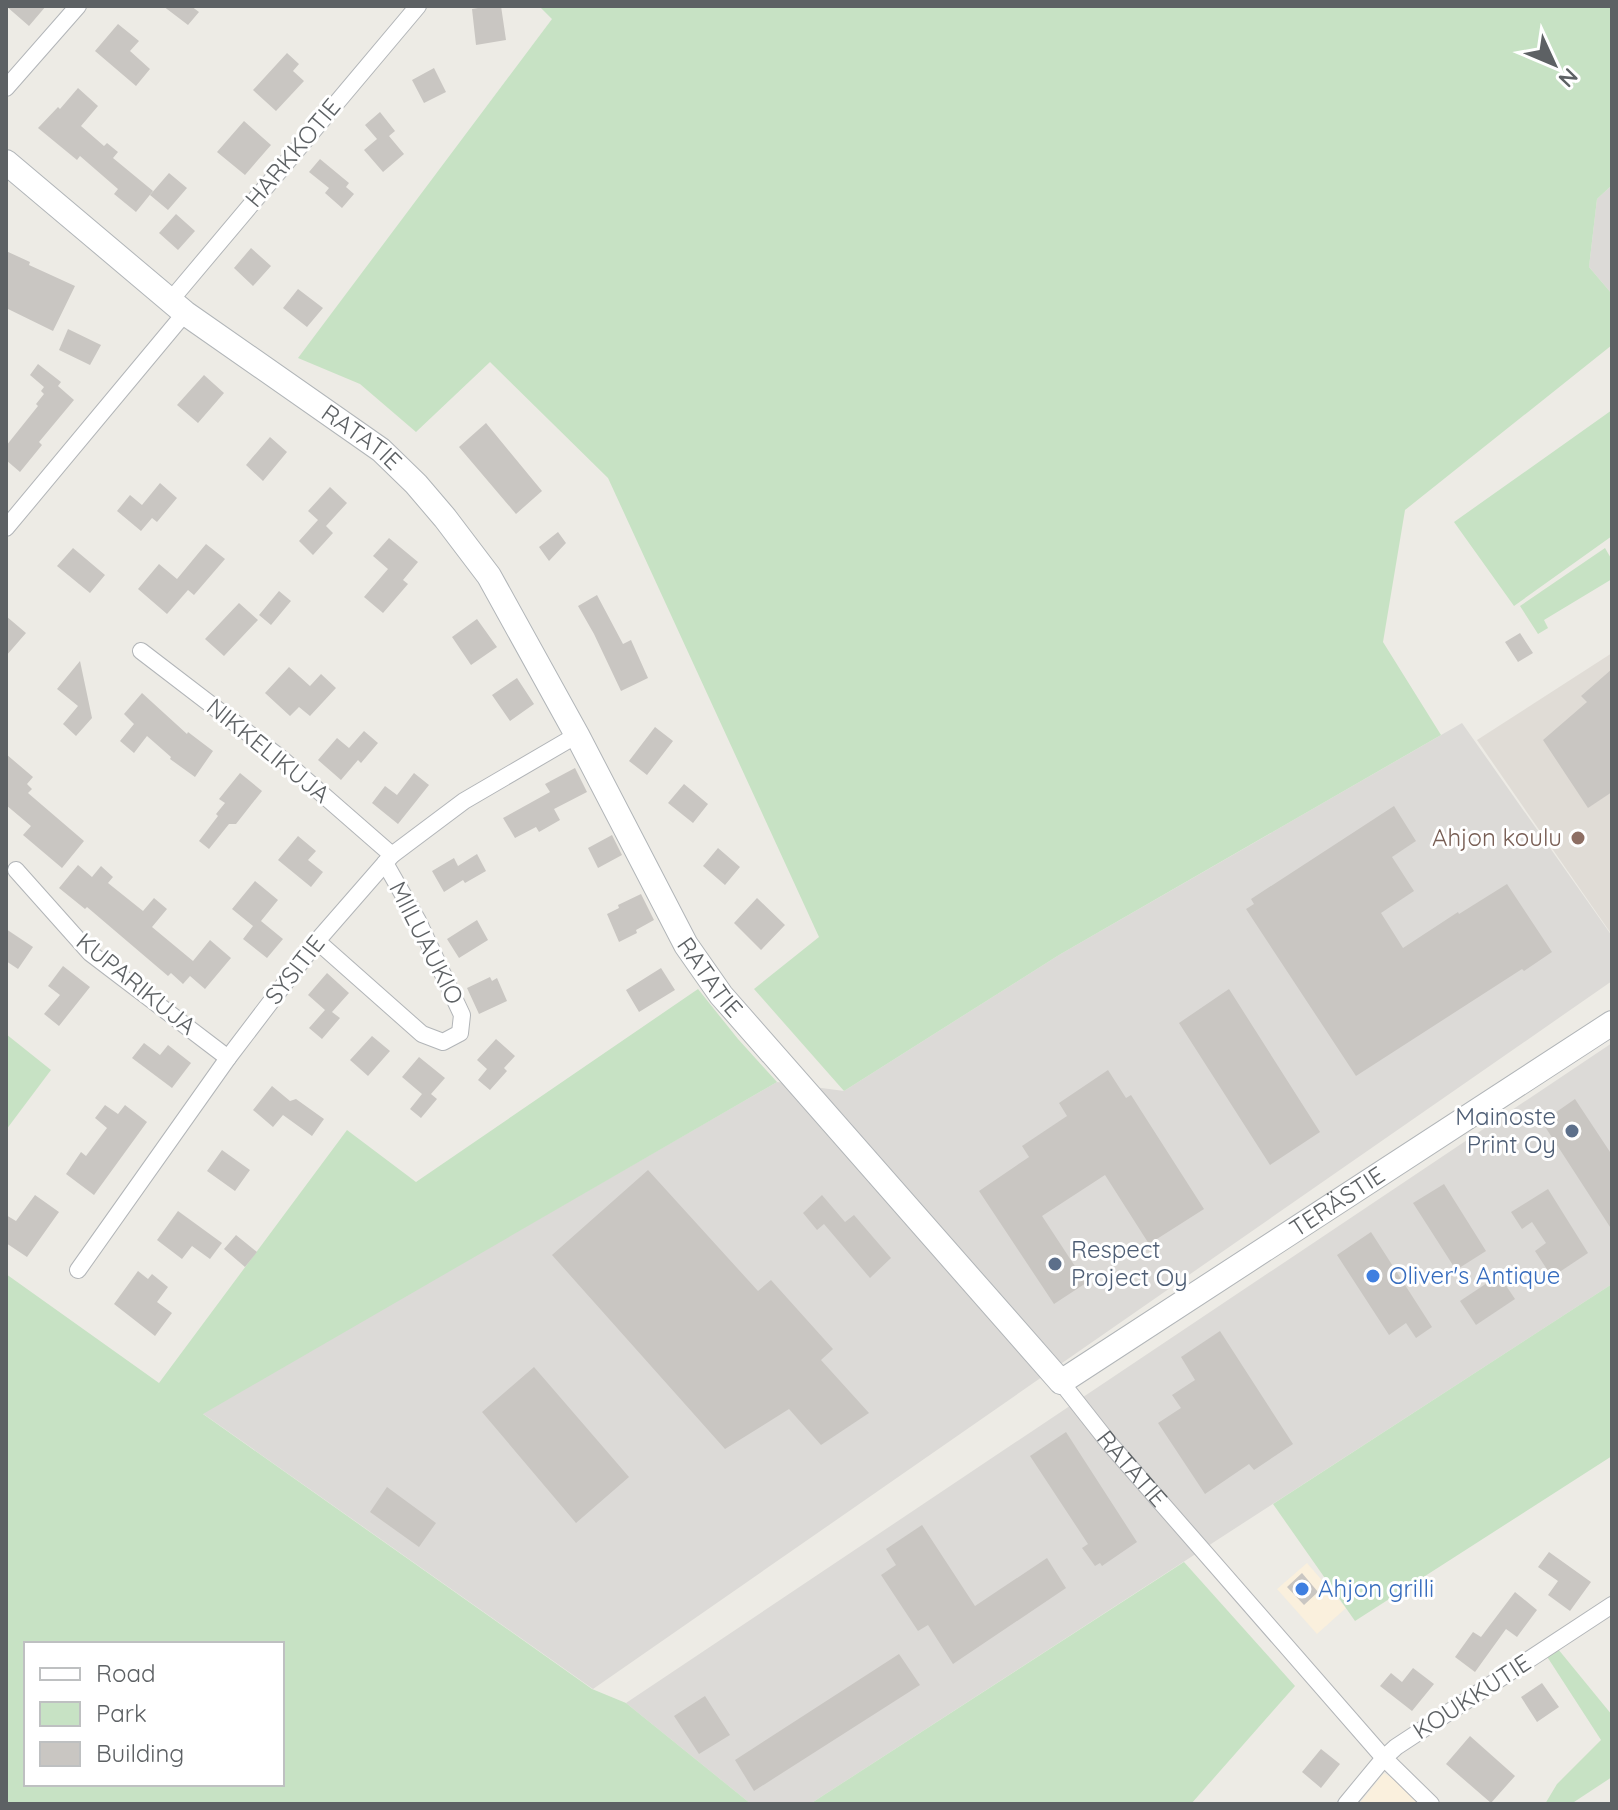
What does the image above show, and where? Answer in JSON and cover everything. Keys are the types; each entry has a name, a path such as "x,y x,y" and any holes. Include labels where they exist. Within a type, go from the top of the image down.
{"street":[{"path":"6,88 78,6"},
{"name":"HARKKOTIE","path":"6,528 177,307 418,6"},
{"name":"RATATIE","path":"6,162 177,307 381,450 416,484 489,576 577,735 686,945 721,995 1061,1382 1109,1443 1384,1758 1431,1804"},
{"name":"NIKKELIKUJA","path":"141,651 282,759 389,859"},
{"name":"SYSITIE","path":"78,1270 228,1058 317,941 389,859 464,801 577,735"},
{"name":"MIILUAUKIO","path":"317,941 422,1034 443,1042 460,1033 462,1015 389,859"},
{"name":"KUPARIKUJA","path":"16,870 90,953 228,1058"},
{"name":"TERÄSTIE","path":"1061,1382 1612,1023"},
{"name":"KOUKKUTIE","path":"1346,1804 1396,1747 1612,1605"}],"shaded area":[{"path":"1612,185 1612,294 1589,267 1597,199"},
{"name":"Ahjon koulu","path":"1612,653 1612,935 1477,740"},
{"path":"1462,723 1612,936 1612,981 593,1689 202,1413 777,1082 844,1091 1059,955"},
{"path":"1612,1043 1612,1284 810,1804 751,1804 626,1703"},
{"path":"1307,1563 1346,1608 1317,1634 1277,1589"},
{"path":"1384,1773 1392,1778 1424,1804 1359,1804"}],"green space":[{"path":"539,6 1612,6 1612,185 1597,199 1589,267 1612,294 1612,345 1405,510 1383,642 1441,735 1059,955 844,1091 754,989 819,937 608,478 490,362 416,432 360,384 298,358 552,19"},
{"path":"1612,410 1612,536 1514,606 1454,522"},
{"path":"1605,548 1612,560 1612,579 1544,620 1548,628 1538,634 1520,606"},
{"path":"698,989 777,1082 203,1414 592,1689 626,1703 751,1804 6,1804 6,1274 159,1383 347,1130 416,1182"},
{"path":"6,1034 51,1070 6,1130"},
{"path":"1612,1284 1612,1456 1355,1621 1273,1504"},
{"path":"1184,1562 1295,1686 1191,1804 810,1804"},
{"path":"1558,1649 1612,1715 1612,1777 1571,1804 1545,1804 1557,1784 1601,1740 1546,1655"}],"building":[{"path":"6,6 46,6 29,26"},
{"path":"163,6 191,6 199,12 188,25"},
{"path":"501,6 506,40 476,45 472,9"},
{"path":"118,24 139,41 130,51 150,69 136,86 95,51"},
{"path":"287,53 299,64 293,71 304,81 276,111 253,90"},
{"path":"434,68 446,92 424,103 412,80"},
{"path":"78,88 98,106 81,126 104,146 107,143 118,152 113,158 153,191 136,212 114,194 118,189 80,156 77,160 38,128"},
{"path":"380,112 395,131 389,136 404,154 383,172 364,150 377,139 365,125"},
{"path":"244,121 271,145 245,175 217,152"},
{"path":"320,159 349,183 346,187 354,194 342,208 325,193 329,188 309,172"},
{"path":"169,173 187,188 168,210 150,195"},
{"path":"176,214 195,231 178,250 159,233"},
{"path":"251,248 271,266 253,286 234,268"},
{"path":"6,251 75,286 53,331 6,308"},
{"path":"298,289 323,308 307,327 283,308"},
{"path":"68,329 101,345 90,365 59,350"},
{"path":"38,364 61,382 58,386 74,400 39,442 42,445 20,472 6,460 6,446 44,394 41,391 44,387 30,375"},
{"path":"204,375 224,393 198,423 177,405"},
{"path":"486,423 542,491 516,514 459,447"},
{"path":"270,437 287,452 263,481 246,465"},
{"path":"160,483 177,498 157,522 152,518 141,531 117,511 130,495 142,505"},
{"path":"330,487 347,503 326,526 333,533 313,555 299,541 318,520 308,511"},
{"path":"558,532 566,543 549,561 539,547"},
{"path":"389,538 418,562 403,580 408,584 383,613 364,597 388,569 373,556"},
{"path":"206,544 225,559 194,595 188,590 167,614 138,589 159,564 177,579"},
{"path":"73,548 105,575 90,593 57,566"},
{"path":"279,591 291,601 271,625 259,615"},
{"path":"597,595 623,644 631,640 648,678 621,691 578,606"},
{"path":"239,603 258,620 224,656 205,639"},
{"path":"6,616 26,633 6,656"},
{"path":"477,619 497,647 471,665 452,637"},
{"path":"1520,633 1533,653 1518,662 1505,642"},
{"path":"80,661 92,718 76,736 63,724 78,706 57,689"},
{"path":"289,667 310,686 321,674 336,688 310,716 299,707 290,716 265,693"},
{"path":"1612,669 1612,792 1588,808 1543,740 1587,702 1581,696"},
{"path":"517,678 534,704 510,721 492,695"},
{"path":"142,693 187,734 213,751 195,777 170,759 147,736 134,753 120,741 134,724 124,714"},
{"path":"655,727 673,741 647,775 629,761"},
{"path":"364,731 378,743 341,780 318,760 337,738 349,748"},
{"path":"6,754 33,777 27,784 32,789 28,793 84,841 62,868 23,835 31,826 6,805"},
{"path":"575,768 587,792 554,809 560,820 539,832 536,827 515,838 503,818 550,792 545,784"},
{"path":"240,773 262,791 236,824 229,824 209,849 199,841 225,803 219,799"},
{"path":"414,773 429,785 398,824 372,803 385,786 397,795"},
{"path":"684,784 708,804 693,823 668,803"},
{"path":"1394,806 1416,841 1392,857 1414,891 1381,913 1403,948 1507,884 1552,952 1356,1076 1246,909 1254,904 1251,899"},
{"path":"612,835 622,855 598,868 588,848"},
{"path":"298,836 316,851 308,860 323,872 311,887 278,860"},
{"path":"718,848 740,867 725,885 703,866"},
{"path":"477,854 486,871 444,892 432,871 454,858 458,866"},
{"path":"78,865 92,877 101,866 113,877 108,883 143,911 154,898 167,909 152,927 193,961 210,940 231,958 205,989 190,976 183,984 171,973 168,976 87,907 85,909 59,888"},
{"path":"255,881 278,900 261,921 283,939 267,958 243,939 253,926 232,909"},
{"path":"641,894 654,920 619,942 607,914"},
{"path":"757,898 785,925 761,950 734,923"},
{"path":"477,920 488,940 459,958 447,939"},
{"path":"6,929 33,947 18,969 6,961"},
{"path":"63,966 90,987 59,1026 44,1014 60,995 48,986"},
{"path":"661,968 675,990 639,1012 626,990"},
{"path":"327,973 349,993 332,1012 340,1018 322,1039 309,1028 325,1010 308,995"},
{"path":"490,977 492,981 497,978 507,1001 479,1014 467,988"},
{"path":"1229,989 1320,1132 1270,1165 1179,1023"},
{"path":"372,1036 390,1051 368,1076 350,1060"},
{"path":"496,1039 515,1056 504,1068 507,1071 490,1090 478,1080 487,1069 477,1060"},
{"path":"144,1043 160,1055 168,1045 191,1063 172,1088 132,1058"},
{"path":"419,1057 445,1078 431,1094 437,1099 421,1118 410,1109 422,1094 402,1077"},
{"path":"1108,1070 1126,1098 1131,1095 1204,1209 1149,1244 1105,1175 1042,1216 1086,1283 1054,1304 979,1191 1029,1157 1022,1146 1067,1116 1059,1103"},
{"path":"272,1086 290,1101 296,1099 324,1119 312,1136 283,1115 273,1127 253,1110"},
{"path":"1575,1099 1612,1155 1612,1230 1542,1122"},
{"path":"105,1105 118,1114 125,1105 147,1122 94,1195 66,1174 81,1152 86,1156 107,1128 95,1118"},
{"path":"222,1150 250,1170 235,1191 207,1171"},
{"path":"648,1170 758,1291 771,1280 833,1349 821,1360 869,1413 821,1445 789,1409 725,1449 552,1255"},
{"path":"1444,1184 1486,1251 1456,1270 1413,1203"},
{"path":"1548,1189 1588,1253 1552,1277 1535,1251 1546,1243 1532,1222 1522,1229 1511,1212"},
{"path":"35,1195 59,1212 27,1257 6,1243 6,1215 16,1221"},
{"path":"822,1195 845,1222 854,1215 891,1258 870,1278 824,1224 817,1230 803,1213"},
{"path":"178,1211 222,1243 210,1259 192,1246 182,1259 157,1240"},
{"path":"1371,1232 1432,1327 1416,1338 1406,1323 1389,1335 1337,1255"},
{"path":"236,1235 257,1252 245,1267 224,1249"},
{"path":"138,1271 148,1279 152,1274 168,1287 157,1302 172,1313 155,1336 114,1304"},
{"path":"1499,1275 1515,1299 1476,1325 1460,1301"},
{"path":"1220,1331 1293,1444 1254,1470 1249,1464 1205,1494 1158,1423 1181,1408 1172,1395 1195,1380 1181,1357"},
{"path":"534,1367 629,1477 576,1523 482,1412"},
{"path":"1066,1432 1137,1542 1102,1566 1100,1563 1095,1566 1082,1548 1088,1544 1030,1456"},
{"path":"387,1487 436,1523 419,1547 370,1512"},
{"path":"922,1525 975,1606 1047,1558 1066,1588 953,1664 928,1625 918,1631 881,1575 896,1565 886,1549"},
{"path":"1549,1552 1591,1582 1570,1611 1548,1595 1558,1581 1538,1567"},
{"name":"Ahjon grilli","path":"1302,1573 1318,1592 1304,1605 1287,1587"},
{"path":"1515,1592 1537,1610 1517,1637 1506,1629 1475,1672 1455,1657 1473,1632 1481,1637"},
{"path":"899,1654 920,1685 754,1791 735,1760"},
{"path":"1413,1668 1434,1684 1412,1711 1380,1686 1391,1673 1402,1682"},
{"path":"1542,1683 1559,1707 1537,1722 1521,1697"},
{"path":"705,1696 730,1735 699,1754 674,1716"},
{"path":"1470,1736 1515,1776 1491,1803 1446,1764"},
{"path":"1321,1749 1340,1764 1321,1788 1302,1772"}],"place":[{"name":"Ahjon koulu","path":"1578,838"},
{"name":"Mainoste Print Oy","path":"1572,1131"},
{"name":"Respect Project Oy","path":"1055,1264"},
{"name":"Oliver's Antique","path":"1373,1276"},
{"name":"Ahjon grilli","path":"1302,1589"}]}
